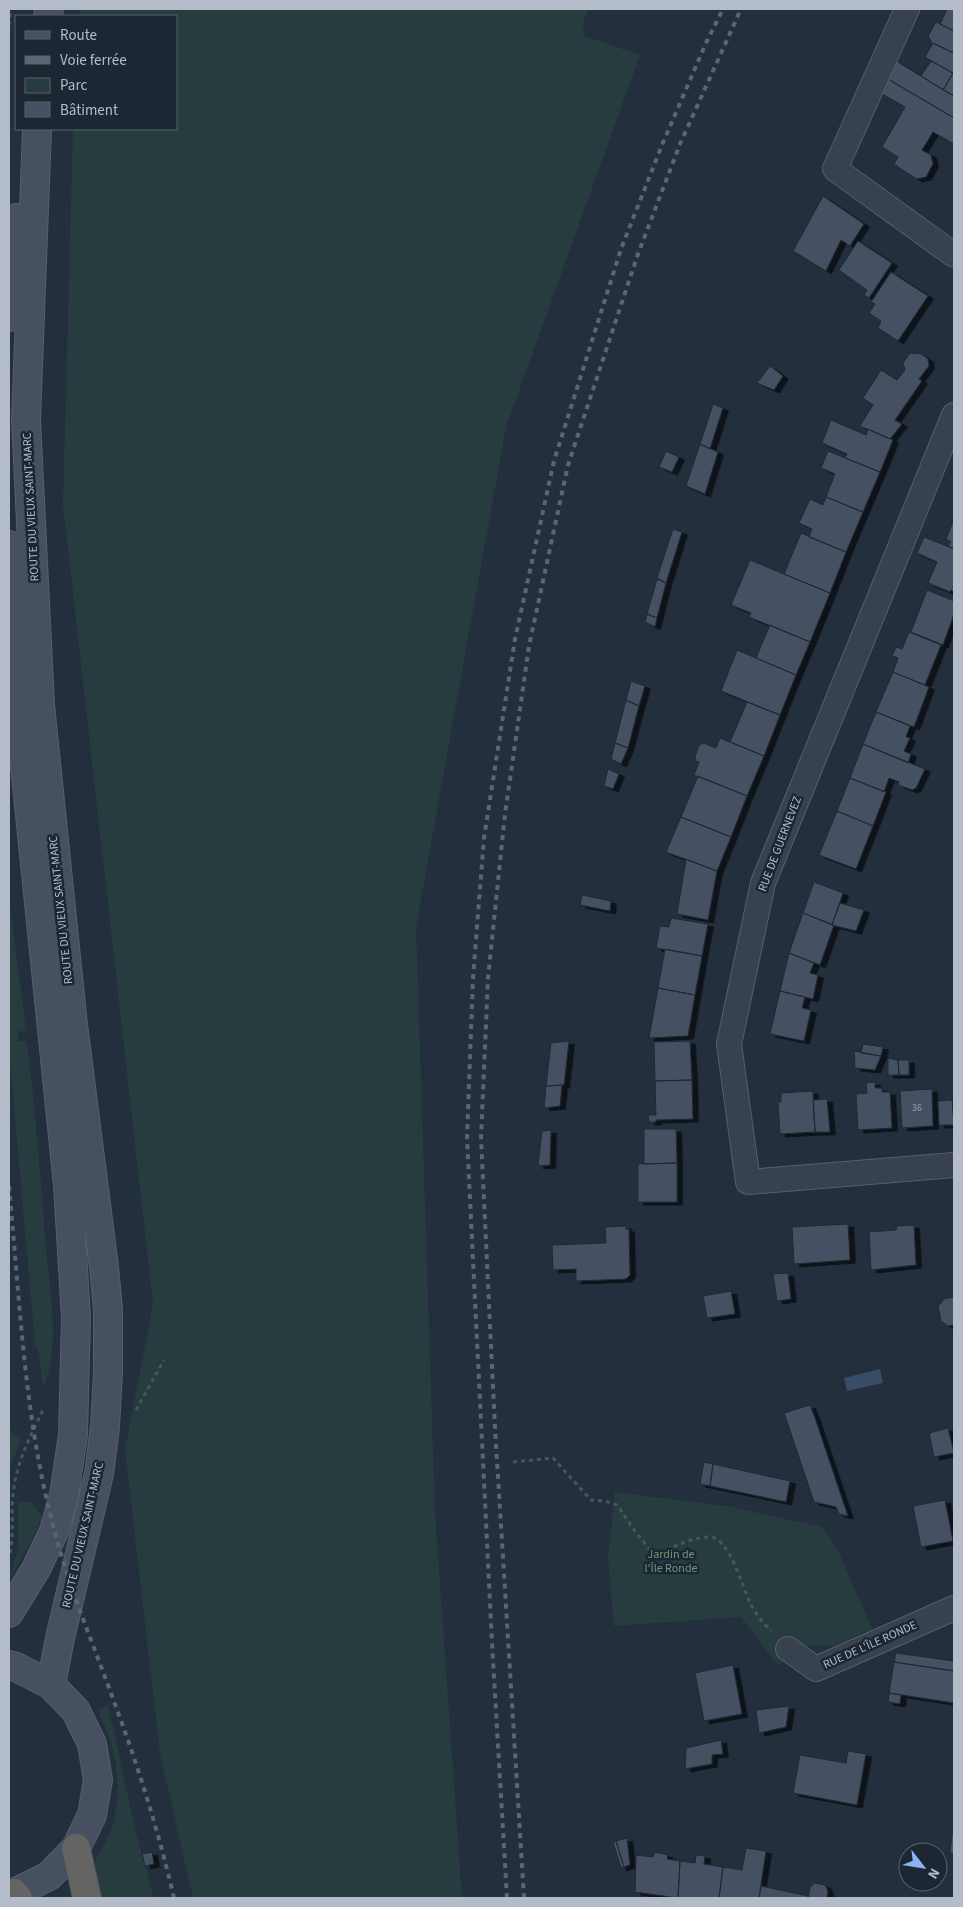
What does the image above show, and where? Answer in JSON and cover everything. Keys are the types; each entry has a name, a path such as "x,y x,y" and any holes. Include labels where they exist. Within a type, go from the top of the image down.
{"highway":[{"path":"76,1848 87,1898"}],"main road":[{"path":"9,317 22,130"},
{"name":"ROUTE DU VIEUX SAINT-MARC","path":"37,130 26,420 40,705 74,1025 108,1310 108,1372 99,1474 60,1638 51,1685"},
{"name":"ROUTE DU VIEUX SAINT-MARC","path":"9,544 18,698 68,1185 76,1318 72,1435 64,1495 54,1531 36,1568 9,1613"},
{"path":"9,1665 51,1685 76,1711 92,1744 98,1780 92,1815 76,1848 49,1876 14,1895"}],"street":[{"path":"907,9 835,169 954,255"},
{"name":"RUE DE GUERNEVEZ","path":"954,415 763,882 729,1044 748,1182 954,1165"},
{"name":"RUE DE L'ÎLE RONDE","path":"788,1650 816,1669 954,1608"}],"path":[{"path":"9,25 11,9"},
{"path":"134,1413 164,1360"},
{"path":"9,1557 12,1543 13,1490 16,1476 22,1456 45,1405"},
{"path":"513,1462 553,1458 591,1500 605,1501 616,1505 655,1556 693,1540 711,1537 721,1541 738,1572 750,1604 788,1650"}],"green space":[{"path":"80,9 589,9 583,22 584,36 640,55 506,427 416,927 435,1512 462,1898 193,1898 160,1754 125,1449 153,1304 63,504 73,130 178,130 178,15 80,15"},
{"path":"9,898 26,1030 18,1032 18,1041 27,1041 52,1301 52,1356 43,1388 39,1353 35,1344 9,1051"},
{"path":"9,1430 21,1439 9,1471"},
{"name":"Jardin de l'Île Ronde","path":"615,1492 727,1506 822,1527 837,1548 872,1629 836,1645 804,1646 778,1666 741,1617 614,1626 608,1556"},
{"path":"18,1502 30,1502 43,1517 9,1580 18,1549"},
{"path":"108,1705 135,1829 154,1898 100,1898 94,1878 94,1866 111,1830 117,1799 118,1784 114,1754 97,1710"}],"water":[{"path":"880,1369 883,1383 847,1391 844,1378"}],"building":[{"path":"947,9 954,9 954,31 940,24"},
{"path":"936,22 954,31 954,53 932,43 928,36"},
{"path":"933,43 954,53 954,74 925,57"},
{"path":"896,61 954,96 954,118 888,79"},
{"path":"931,61 953,73 943,90 921,76"},
{"path":"954,74 954,96 943,90"},
{"path":"888,79 954,118 954,144 933,132 922,150 931,155 933,164 926,177 917,179 907,173 894,164 898,157 882,147 905,107 882,94"},
{"path":"823,196 864,224 850,246 841,240 826,271 793,251"},
{"path":"858,241 892,263 869,298 864,295 867,290 839,270"},
{"path":"891,272 928,296 898,341 878,328 881,321 869,313 875,304 871,302"},
{"path":"910,353 921,354 928,359 929,366 919,379 922,381 895,420 902,424 890,439 860,426 873,405 863,398 881,370 897,380 905,370 903,363"},
{"path":"770,366 783,376 774,390 757,383"},
{"path":"713,404 723,408 710,449 700,444"},
{"path":"831,420 866,435 868,429 893,440 880,472 845,458 847,454 822,443"},
{"path":"700,444 718,452 705,494 686,486"},
{"path":"666,451 679,457 672,472 659,467"},
{"path":"828,451 880,472 863,512 826,497 835,474 821,468"},
{"path":"826,497 863,512 846,552 809,537 812,529 799,523 810,499 823,505"},
{"path":"954,519 954,549 948,546 951,542 946,539"},
{"path":"673,529 682,532 666,583 657,578"},
{"path":"801,533 846,552 830,593 784,574"},
{"path":"924,537 954,549 954,592 928,583 937,562 917,553"},
{"path":"750,560 830,593 810,642 749,617 751,613 731,605"},
{"path":"657,579 666,583 657,618 647,614"},
{"path":"927,590 954,601 954,614 943,645 911,632"},
{"path":"647,614 657,618 655,627 645,622"},
{"path":"770,625 810,642 796,675 756,658"},
{"path":"909,632 941,645 925,685 893,672 898,658 892,656 896,647 902,649"},
{"path":"737,650 796,675 780,715 721,691"},
{"path":"893,672 929,687 914,727 876,712"},
{"path":"631,681 645,686 639,706 626,700"},
{"path":"626,700 639,706 628,748 615,743"},
{"path":"747,702 780,715 764,756 730,742"},
{"path":"876,712 910,726 906,737 910,738 904,751 911,754 908,763 863,744"},
{"path":"720,738 764,756 747,796 694,775 699,762 696,761 695,757 699,745 703,743 716,748"},
{"path":"615,743 628,748 621,764 611,759"},
{"path":"863,744 925,769 916,788 912,790 898,785 899,782 889,778 884,792 850,778"},
{"path":"608,769 619,774 613,789 604,786"},
{"path":"698,776 747,796 731,837 681,817"},
{"path":"850,778 886,792 873,826 837,811"},
{"path":"837,811 873,826 856,869 819,855"},
{"path":"681,817 731,837 717,871 666,852"},
{"path":"686,859 717,871 708,920 677,914"},
{"path":"814,882 843,893 832,925 803,913"},
{"path":"582,895 611,901 610,911 580,905"},
{"path":"840,903 864,910 856,931 832,925"},
{"path":"803,913 834,925 820,965 789,953"},
{"path":"671,918 708,924 702,956 656,948 660,926 669,927"},
{"path":"665,949 702,956 695,995 658,988"},
{"path":"789,953 814,963 810,973 818,975 813,999 780,991"},
{"path":"658,988 695,995 688,1036 649,1038"},
{"path":"780,991 805,997 802,1008 811,1010 804,1041 770,1034"},
{"path":"569,1041 564,1085 546,1086 551,1043"},
{"path":"690,1041 692,1080 655,1081 654,1042"},
{"path":"863,1044 883,1047 881,1056 861,1053"},
{"path":"854,1051 881,1056 875,1070 855,1068"},
{"path":"888,1058 898,1060 899,1075 888,1075"},
{"path":"898,1060 909,1060 909,1075 899,1075"},
{"path":"692,1080 693,1119 656,1120 656,1122 649,1122 648,1115 656,1115 655,1081"},
{"path":"875,1082 875,1088 882,1088 882,1092 890,1092 892,1128 858,1130 856,1094 867,1093 866,1083"},
{"path":"562,1085 560,1106 544,1108 546,1086"},
{"path":"932,1089 933,1126 902,1128 900,1091"},
{"path":"813,1091 815,1132 780,1134 778,1102 781,1102 781,1093"},
{"path":"827,1099 830,1132 815,1132 813,1100"},
{"path":"952,1100 954,1125 939,1125 938,1101"},
{"path":"644,1129 676,1129 677,1163 644,1164"},
{"path":"551,1130 550,1165 538,1166 542,1131"},
{"path":"677,1163 677,1202 638,1202 638,1164"},
{"path":"848,1224 850,1260 794,1264 792,1227"},
{"path":"914,1225 916,1265 871,1270 869,1232 896,1230 897,1226"},
{"path":"626,1226 626,1229 629,1229 630,1275 626,1279 576,1281 576,1269 553,1270 552,1245 606,1243 605,1227"},
{"path":"788,1273 791,1299 777,1301 773,1274"},
{"path":"731,1291 735,1314 707,1318 703,1296"},
{"path":"954,1297 954,1325 948,1326 941,1321 938,1306 943,1299"},
{"path":"810,1405 848,1516 839,1514 836,1507 814,1502 784,1413"},
{"path":"948,1428 954,1453 934,1457 929,1433"},
{"path":"704,1462 713,1464 710,1486 700,1484"},
{"path":"713,1464 790,1481 786,1502 710,1486"},
{"path":"945,1500 953,1541 921,1547 913,1506"},
{"path":"896,1653 954,1661 954,1671 894,1662"},
{"path":"894,1662 954,1671 954,1703 889,1693"},
{"path":"733,1665 742,1714 704,1721 695,1673"},
{"path":"889,1693 901,1695 900,1704 888,1702"},
{"path":"789,1706 786,1727 759,1733 756,1710"},
{"path":"721,1740 723,1754 712,1755 712,1764 685,1769 686,1748"},
{"path":"848,1751 866,1754 857,1805 793,1793 800,1755 846,1763"},
{"path":"952,1834 954,1834 954,1854 950,1853"},
{"path":"627,1838 630,1865 624,1867 616,1841"},
{"path":"616,1841 624,1867 621,1868 613,1842"},
{"path":"746,1848 766,1851 759,1898 719,1898 723,1867 742,1870"},
{"path":"152,1852 154,1864 145,1866 142,1854"},
{"path":"655,1852 668,1855 667,1859 680,1861 678,1898 635,1892 636,1855 653,1857"},
{"path":"696,1855 705,1856 704,1864 723,1867 719,1898 678,1898 680,1861 695,1863"},
{"path":"815,1883 825,1885 828,1891 827,1898 808,1898 810,1887"},
{"path":"761,1886 808,1896 808,1898 759,1898"}],"railway":[{"path":"507,1898 492,1643 467,1138 473,978 484,838 515,639 554,461 621,249 662,145 706,43 723,9"},
{"path":"524,1898 495,1428 481,1138 488,978 505,814 529,646 568,465 638,254 680,144 741,9"},
{"path":"9,1186 24,1359 29,1402 44,1487 67,1572 146,1796 174,1898"}]}
